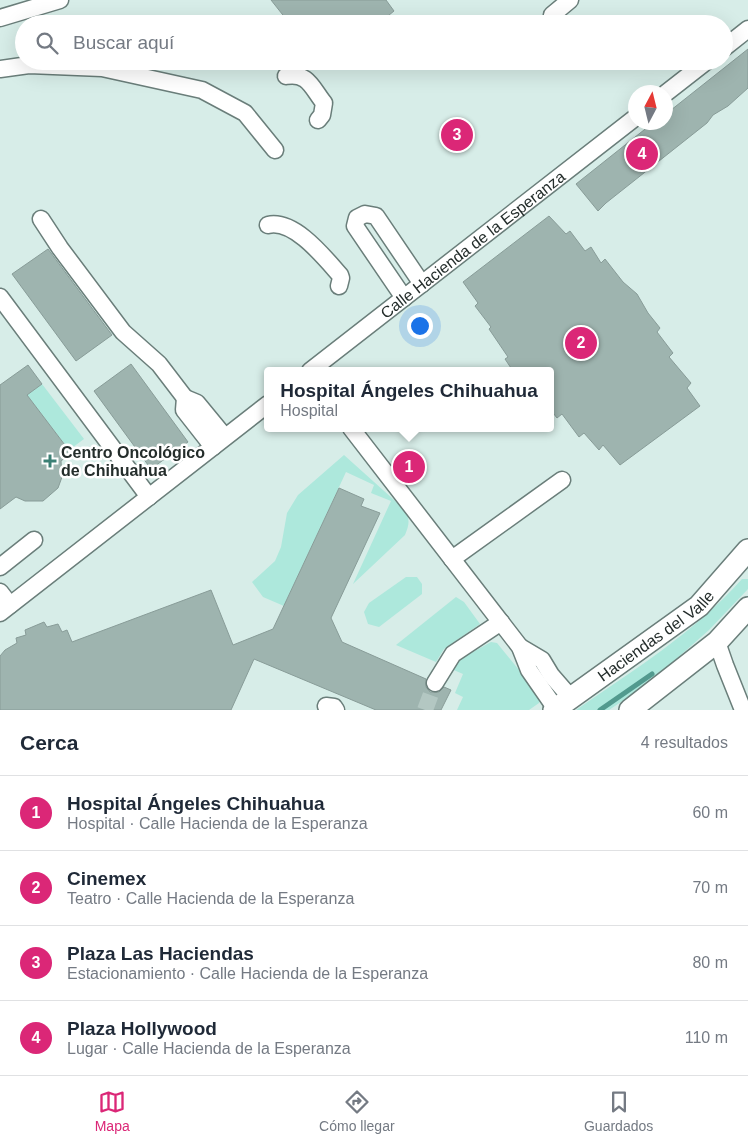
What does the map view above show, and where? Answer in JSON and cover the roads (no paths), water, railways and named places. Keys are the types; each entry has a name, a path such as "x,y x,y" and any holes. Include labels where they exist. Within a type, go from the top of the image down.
{"main road":[{"name":"Haciendas del Valle","path":"560,706 699,606 748,550"},
{"path":"630,710 717,642 748,608"}],"street":[{"path":"0,18 60,0"},
{"path":"552,15 570,0"},
{"path":"733,41 748,29"},
{"path":"0,69 15,67"},
{"path":"111,70 202,90 244,113 275,150"},
{"path":"673,88 696,70"},
{"path":"286,76 295,74 304,77 324,103 322,115 318,120"},
{"name":"Calle Hacienda de la Esperanza","path":"315,367 628,123"},
{"path":"404,298 355,226 357,218 365,214 376,216 422,284"},
{"path":"41,219 60,248 124,332 159,364 185,398 197,403 201,420 219,442"},
{"path":"268,225 274,223 287,226 318,249 340,274 341,278 338,286"},
{"path":"372,252 391,239"},
{"path":"0,297 149,497"},
{"path":"0,592 5,609 264,407"},
{"path":"354,432 520,647 542,660 551,675 560,706"},
{"path":"452,559 562,480"},
{"path":"0,567 34,540"},
{"path":"435,683 453,654 501,622"},
{"path":"717,642 743,710"}],"waterway":[{"path":"600,710 652,674"}],"tunnel":[{"path":"425,710 435,683"}],"place":[{"name":"Plaza Las Haciendas","path":"457,135"},
{"name":"Plaza Hollywood","path":"642,154"},
{"name":"Cinemex","path":"581,343"},
{"name":"Centro Oncológico de Chihuahua","path":"50,461"},
{"name":"Hospital Ángeles Chihuahua","path":"409,467"}]}
